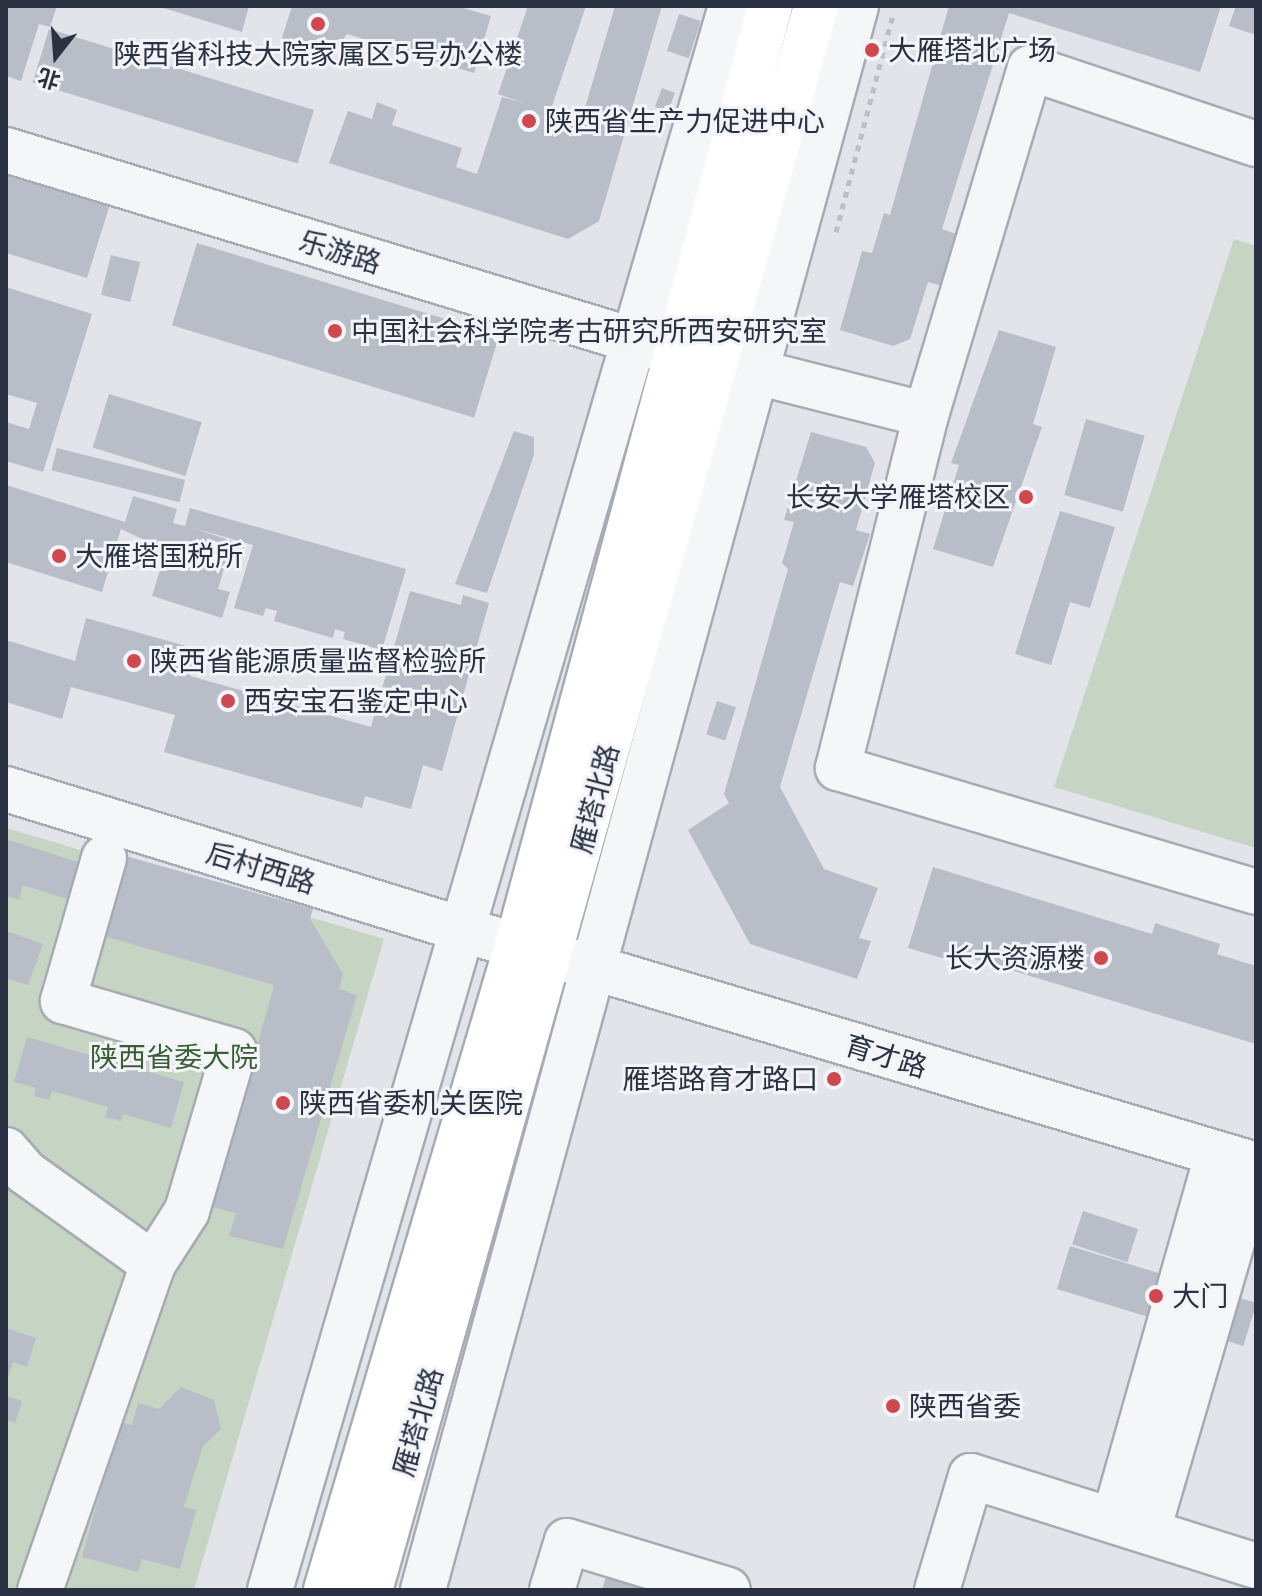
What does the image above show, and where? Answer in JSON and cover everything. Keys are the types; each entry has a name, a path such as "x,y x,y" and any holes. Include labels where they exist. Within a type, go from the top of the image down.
{"main road":[{"name":"雁塔北路","path":"370,1590 534,950 695,357 770,6"},
{"name":"雁塔北路","path":"695,357 816,6"},
{"name":"雁塔北路","path":"326,1590 534,950"}],"street":[{"path":"423,1590 594,968 695,357 731,6"},
{"path":"270,1590 466,931 695,357 856,6"},
{"path":"1256,144 1030,68 926,415 838,768 1256,892"},
{"name":"乐游路","path":"6,150 695,357 926,415"},
{"name":"后村西路","path":"6,789 534,950"},
{"path":"40,1590 153,1264 187,1211 234,1051 63,1001 104,858"},
{"name":"育才路","path":"534,950 1243,1162"},
{"path":"6,1150 25,1172 153,1264"},
{"path":"1131,1523 1243,1162"},
{"path":"937,1590 971,1476 1131,1523 1256,1566"},
{"path":"552,1590 567,1541 728,1590"}],"green space":[{"path":"1234,239 1256,246 1256,848 1054,787"},
{"name":"陕西省委大院","path":"6,828 384,939 194,1590 6,1590"}],"building":[{"path":"6,6 57,6 50,27 39,24 21,81 6,76"},
{"path":"157,6 249,6 242,32"},
{"path":"292,6 456,6 491,16 474,73 347,34 331,57 281,41"},
{"name":"陕西省生产力促进中心","path":"528,6 586,6 550,112 579,128 615,6 662,6 599,221 568,239 329,163 348,111 372,119 377,102 397,110 392,125 462,148 456,167 477,174 502,97 524,103 498,94"},
{"path":"949,6 1221,6 1200,72 1009,13 942,229 959,235 942,286 928,282 910,339 893,346 840,330 862,251 872,253 884,213 890,215"},
{"path":"1236,6 1256,6 1256,35 1229,26"},
{"path":"679,14 701,21 689,58 667,51"},
{"path":"49,29 314,110 298,164 33,83"},
{"path":"662,88 675,93 668,112 655,107"},
{"path":"6,169 111,201 87,278 6,253"},
{"name":"中国社会科学院考古研究所西安研究室","path":"197,243 499,335 474,418 172,325"},
{"path":"111,255 140,262 130,302 101,295"},
{"name":"大雁塔国税所","path":"6,287 92,314 43,472 6,461 6,422 29,429 37,403 6,394"},
{"path":"999,330 1056,347 1033,424 1042,427 993,567 933,549 959,465 951,463"},
{"path":"109,394 202,422 185,476 93,448"},
{"path":"1086,419 1145,436 1123,512 1064,495"},
{"path":"514,431 534,437 534,455 487,593 455,584"},
{"path":"811,432 866,447 875,463 856,530 870,534 853,586 840,582 780,787 824,869 878,888 859,938 871,941 857,979 750,944 688,830 729,803 724,794 788,569 782,563 794,522 784,520"},
{"path":"57,448 185,480 180,502 51,470"},
{"path":"6,485 125,522 133,496 177,509 173,523 185,526 190,508 406,569 382,650 343,639 345,632 335,629 333,638 274,621 277,611 266,608 263,616 234,608 253,545 190,527 232,541 218,589 230,592 222,618 152,596 166,550 121,529 102,592 6,562"},
{"path":"1060,511 1115,527 1090,608 1070,602 1051,665 1015,654"},
{"name":"西安宝石鉴定中心","path":"410,591 461,605 463,595 489,603 442,771 423,765 411,809 365,796 362,808 164,752 175,715 71,687 62,719 6,702 6,640 75,661 86,618 197,649 190,676 371,727"},
{"path":"717,701 736,707 725,740 706,734"},
{"path":"6,839 81,863 70,900 23,885 19,900 6,896"},
{"name":"陕西省委机关医院","path":"108,851 313,909 310,919 343,974 339,989 357,995 283,1249 229,1236 236,1213 212,1207 274,985 100,935"},
{"name":"长大资源楼","path":"933,867 1152,934 1155,923 1220,944 1217,954 1256,966 1256,1044 957,954 955,962 908,948"},
{"path":"6,931 43,944 28,985 6,978"},
{"path":"27,1037 184,1082 171,1128 123,1114 121,1121 105,1117 108,1107 52,1091 49,1100 34,1096 36,1088 14,1082"},
{"path":"1083,1211 1138,1229 1127,1262 1072,1244"},
{"name":"大门","path":"1070,1246 1256,1303 1243,1346 1057,1289"},
{"path":"6,1328 36,1338 27,1367 13,1362 7,1381"},
{"path":"181,1387 214,1400 221,1429 203,1446 184,1507 196,1510 180,1569 142,1559 138,1572 82,1557 120,1422 132,1425 138,1403 159,1409"},
{"path":"6,1396 22,1401 15,1423 6,1420"},
{"path":"609,1566 685,1590 602,1590"}],"place":[{"name":"陕西省科技大院家属区5号办公楼","path":"318,24"},
{"name":"大雁塔北广场","path":"872,50"},
{"name":"陕西省生产力促进中心","path":"529,121"},
{"name":"中国社会科学院考古研究所西安研究室","path":"335,331"},
{"name":"长安大学雁塔校区","path":"1026,497"},
{"name":"大雁塔国税所","path":"59,556"},
{"name":"陕西省能源质量监督检验所","path":"134,661"},
{"name":"西安宝石鉴定中心","path":"228,701"},
{"name":"长大资源楼","path":"1101,958"},
{"name":"雁塔路育才路口","path":"834,1079"},
{"name":"陕西省委机关医院","path":"283,1103"},
{"name":"大门","path":"1156,1296"},
{"name":"陕西省委","path":"893,1406"}]}
